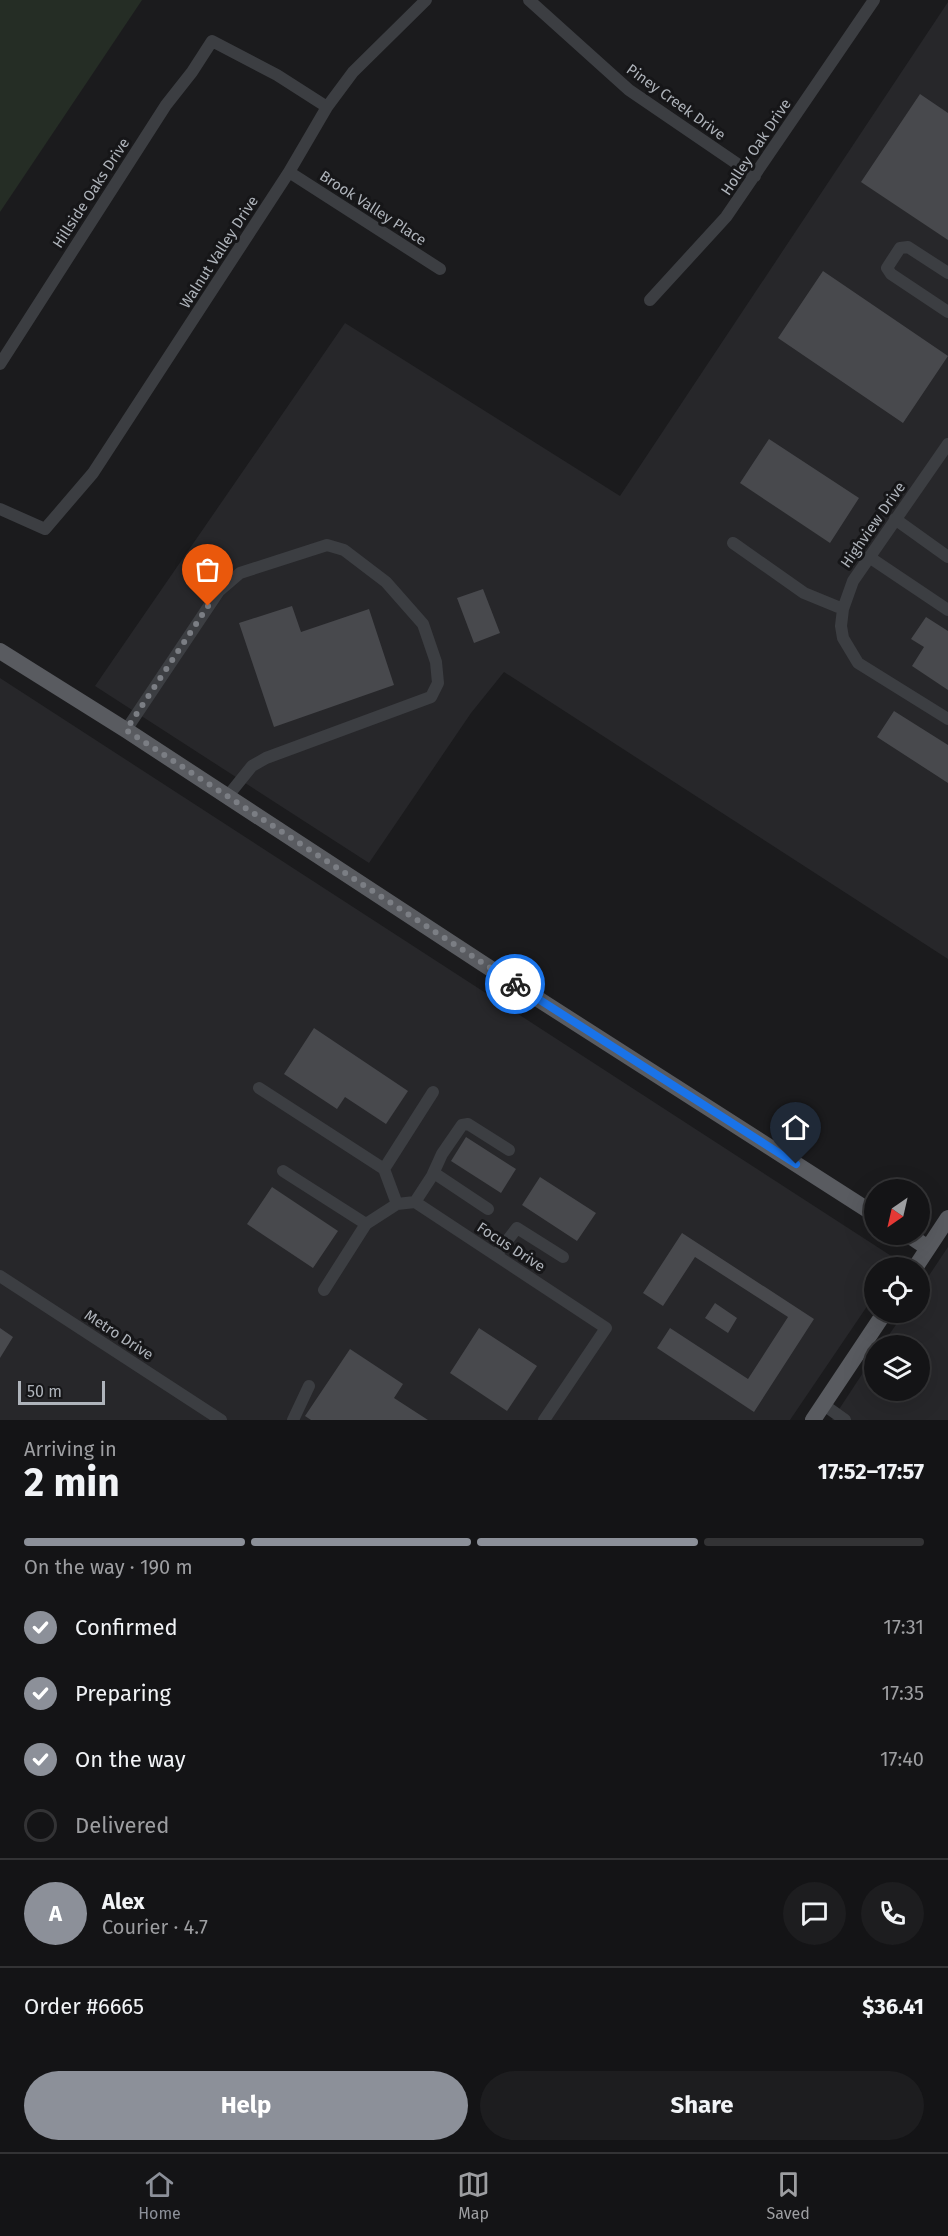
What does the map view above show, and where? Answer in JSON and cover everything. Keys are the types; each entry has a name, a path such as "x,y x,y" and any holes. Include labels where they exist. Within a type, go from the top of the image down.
{"main road":[{"path":"0,651 126,730 485,965 864,1208"},
{"path":"922,1257 948,1218"},
{"path":"924,1245 928,1248"},
{"path":"813,1420 878,1323"}],"street":[{"name":"Walnut Valley Drive","path":"0,509 45,529 93,473 289,172 327,107 353,72 426,0"},
{"name":"Piney Creek Drive","path":"529,0 629,90 755,176"},
{"name":"Holley Oak Drive","path":"650,300 726,218 874,0"},
{"name":"Hillside Oaks Drive","path":"0,364 165,105 192,72 212,41 277,75 327,107"},
{"name":"Brook Valley Place","path":"289,172 440,269"},
{"path":"948,273 908,247 900,248 888,268 891,274 948,312"},
{"name":"Highview Drive","path":"948,444 853,581 843,609 843,638 858,663 948,719"},
{"path":"895,519 948,557"},
{"path":"733,543 804,593 843,609"},
{"path":"126,730 219,591 240,573 327,545 344,550 386,582 423,624 436,662 438,683 431,697 266,758 252,766 227,797"},
{"path":"869,557 948,610"},
{"path":"259,1088 384,1169 398,1204"},
{"path":"384,1169 433,1092"},
{"path":"324,1290 366,1224 398,1204 415,1202 432,1176 442,1154 462,1125 468,1124 509,1150"},
{"path":"283,1171 366,1224"},
{"path":"432,1176 436,1175 488,1209"},
{"name":"Focus Drive","path":"415,1202 606,1328 544,1420"},
{"path":"496,1255 517,1228 563,1257"},
{"name":"Metro Drive","path":"0,1276 217,1419"},
{"path":"293,1420 309,1386"},
{"path":"824,1405 845,1420"}],"shaded area":[{"path":"0,0 142,0 0,212"},
{"path":"948,2 948,959 504,672 471,713 369,863 95,686 345,323 620,496"},
{"path":"0,678 864,1238 864,1245 874,1245 893,1257 864,1257 864,1311 790,1420 0,1420"},
{"path":"948,1247 948,1420 832,1420 864,1371 864,1401 930,1401 930,1335 889,1335 897,1323 930,1323 930,1274"}],"building":[{"path":"920,94 948,113 948,240 861,182"},
{"path":"823,271 948,356 903,423 778,338"},
{"path":"769,439 859,498 830,543 740,483"},
{"path":"483,589 500,633 474,643 457,598"},
{"path":"292,606 301,632 369,609 394,685 274,727 239,623"},
{"path":"926,617 948,631 948,690 912,666 924,647 911,639"},
{"path":"894,711 948,745 948,783 877,737"},
{"path":"314,1028 408,1091 386,1124 345,1097 337,1109 284,1074"},
{"path":"466,1137 516,1169 501,1193 451,1161"},
{"path":"540,1177 596,1213 577,1241 522,1205"},
{"path":"272,1187 338,1231 313,1268 247,1224"},
{"path":"682,1233 814,1319 754,1412 657,1348 670,1328 748,1379 788,1317 695,1257 663,1306 643,1293"},
{"path":"715,1303 737,1318 728,1333 705,1318"},
{"path":"0,1328 13,1337 0,1358"},
{"path":"479,1328 537,1366 507,1411 450,1373"},
{"path":"350,1349 403,1384 394,1398 428,1420 311,1420 305,1416"}],"way so far":[{"path":"208,606 126,730 515,984"}],"route":[{"path":"515,984 796,1164"}]}
